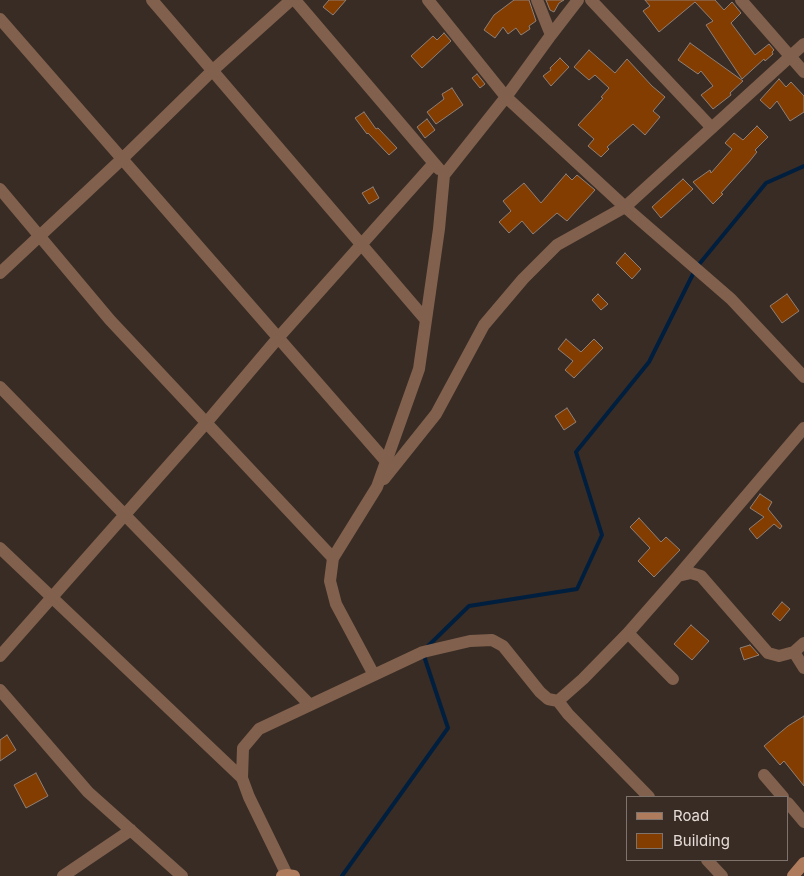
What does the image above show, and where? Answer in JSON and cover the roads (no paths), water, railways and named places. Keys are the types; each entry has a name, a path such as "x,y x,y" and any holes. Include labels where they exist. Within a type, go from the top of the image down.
{"street":[{"path":"152,0 426,320"},
{"path":"0,273 122,159 212,70 291,0"},
{"path":"295,0 444,175"},
{"path":"428,0 506,96 625,208 731,299 804,377"},
{"path":"537,0 551,35"},
{"path":"374,675 336,604 330,582 333,558 378,487 389,465 419,369 439,229 444,175 578,0"},
{"path":"590,0 712,128"},
{"path":"741,0 804,72"},
{"path":"0,20 389,465"},
{"path":"389,465 436,414 484,325 523,279 557,245 625,208 804,44"},
{"path":"0,656 434,162"},
{"path":"0,189 110,320 333,558"},
{"path":"0,387 310,705"},
{"path":"558,701 582,680 628,633 804,428"},
{"path":"0,548 242,778"},
{"path":"678,576 691,573 701,576 768,653 778,656 794,652 804,643"},
{"path":"628,633 673,679"},
{"path":"288,876 249,797 242,778 243,748 259,729 423,652 470,641 492,640 503,646 540,692 548,699 558,701 568,714 648,796"},
{"path":"794,652 804,668"},
{"path":"0,690 88,792 182,876"},
{"path":"764,775 782,796"},
{"path":"789,804 804,822"},
{"path":"63,876 131,830"},
{"path":"708,861 722,876"},
{"path":"793,876 804,863"}],"waterway":[{"path":"428,646 469,606 577,589 602,535 576,452 649,362 696,268 766,183 804,166"},
{"path":"342,876 448,728 423,653"}]}
